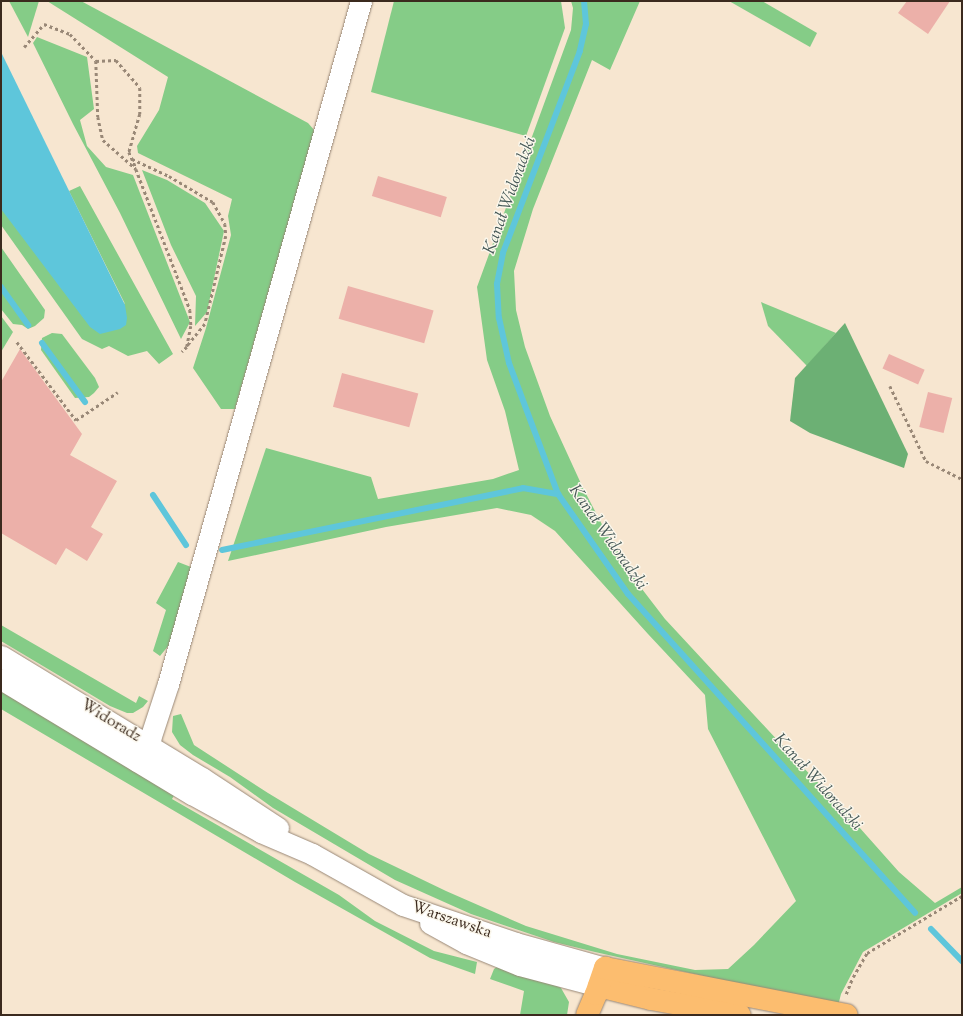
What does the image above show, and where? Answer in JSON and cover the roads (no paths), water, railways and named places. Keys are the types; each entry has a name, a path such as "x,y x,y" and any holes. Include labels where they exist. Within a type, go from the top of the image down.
{"main road":[{"name":"Warszawska","path":"602,977 843,1014"},
{"name":"Warszawska","path":"602,977 651,999 740,1015"},
{"path":"587,1015 602,977"}],"street":[{"path":"142,753 168,684 361,1"},
{"name":"Widoradz","path":"1,656 142,753"},
{"name":"Widoradz","path":"1,679 142,753"},
{"name":"Warszawska","path":"142,753 269,821 312,854 403,905 516,943 602,977"}],"water":[{"path":"1,52 125,305 127,318 126,325 120,329 100,334 90,327 1,209"}],"waterway":[{"name":"Kanał Widoradzki","path":"584,1 586,24 580,51 503,253 497,284 499,318 509,363 558,494 628,594 915,913"},
{"path":"1,287 28,325"},
{"path":"42,343 85,402"},
{"path":"222,550 523,488 558,494"},
{"path":"153,495 186,545"},
{"name":"Kanał Widoradzki","path":"931,929 962,961"}]}
